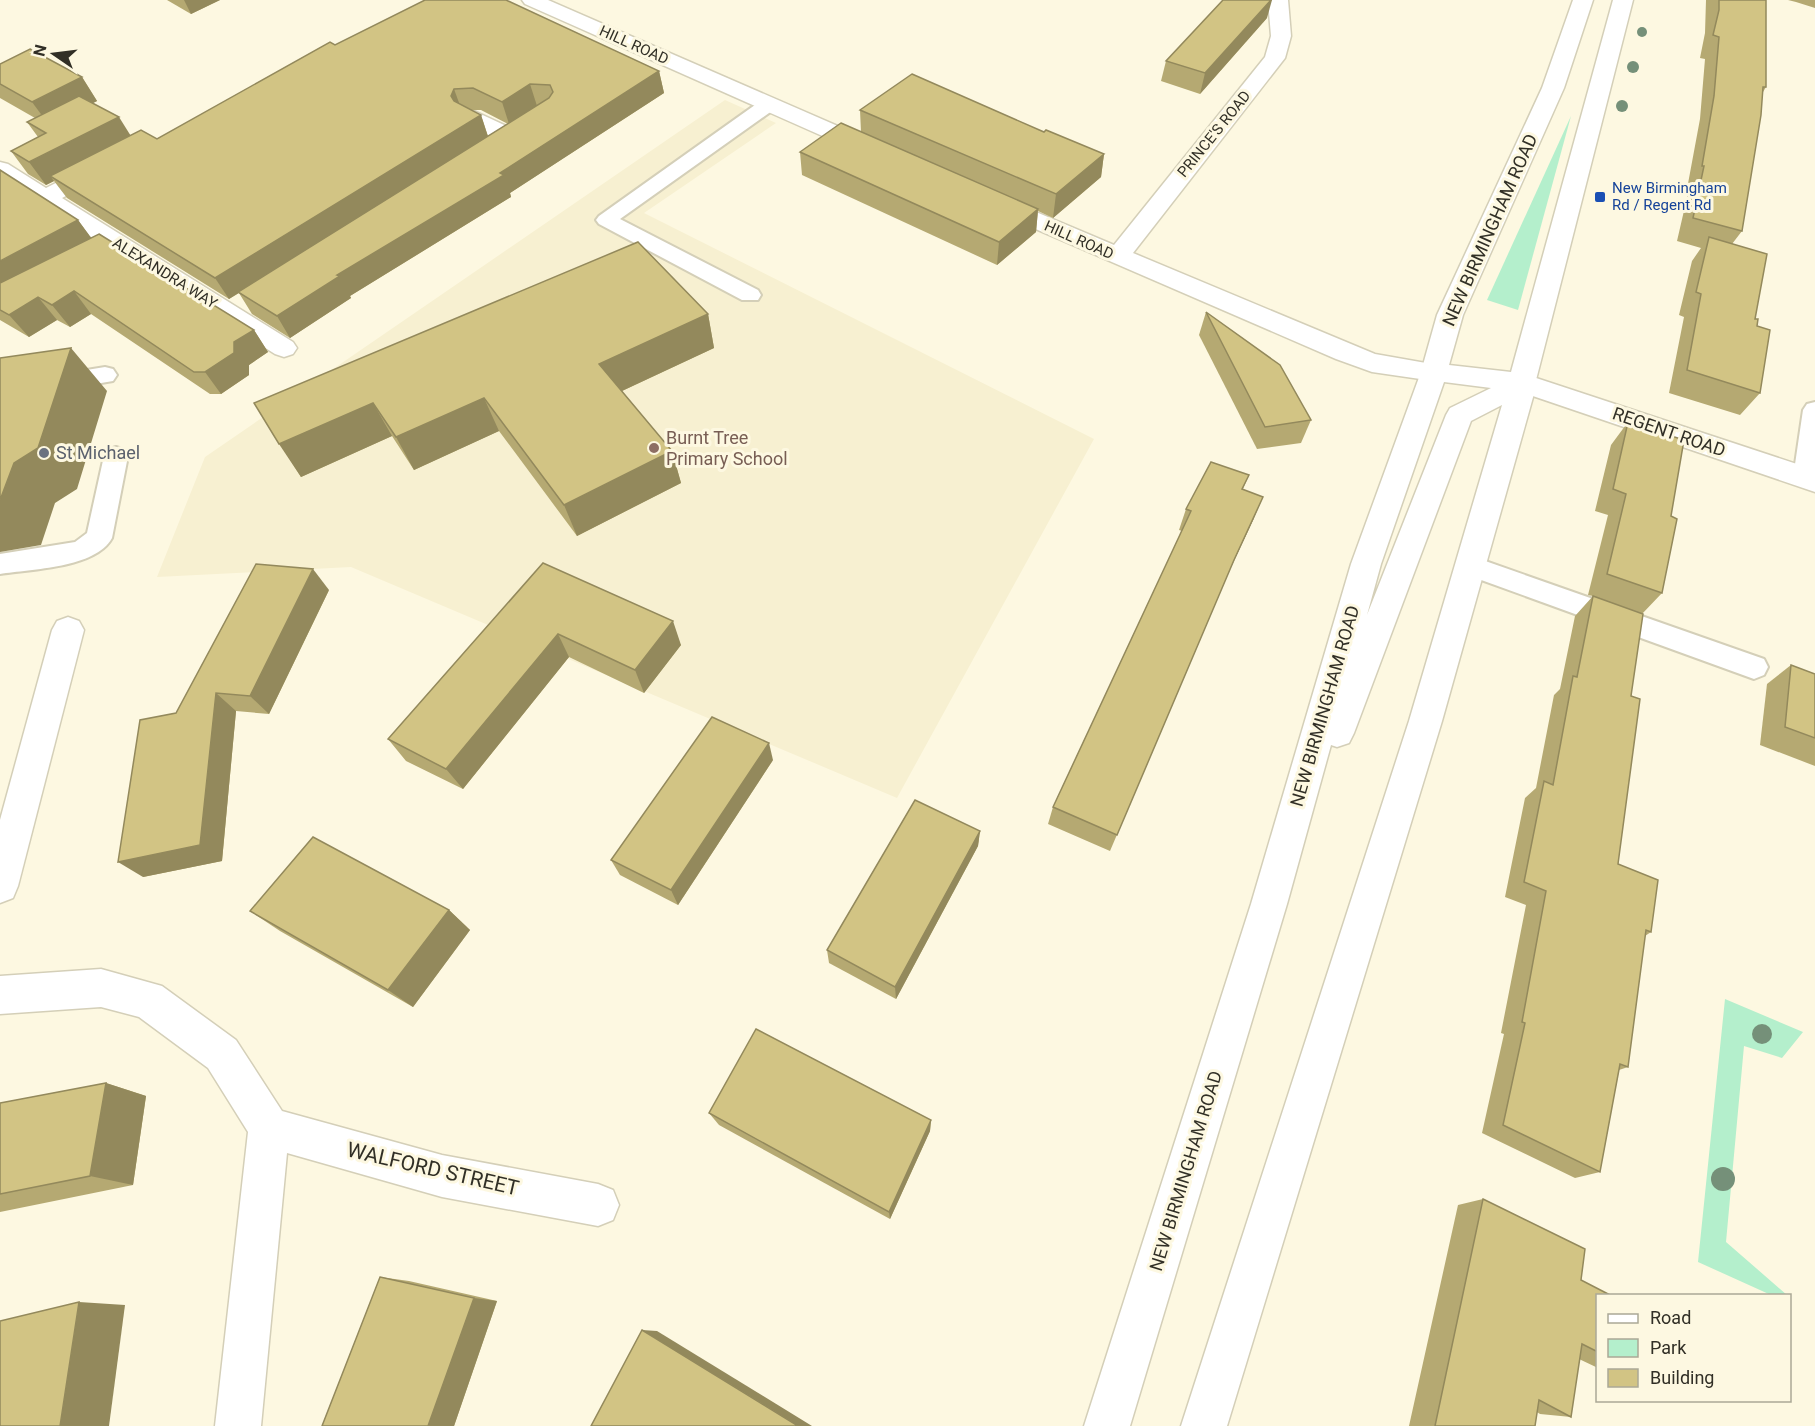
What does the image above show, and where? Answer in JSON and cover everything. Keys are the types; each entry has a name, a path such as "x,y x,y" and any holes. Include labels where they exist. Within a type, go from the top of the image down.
{"main road":[{"name":"HILL ROAD","path":"532,0 888,156"},
{"name":"PRINCE'S ROAD","path":"1116,257 1275,58 1281,36 1278,0"},
{"name":"NEW BIRMINGHAM ROAD","path":"1107,1426 1269,904 1366,564 1434,372 1450,315 1552,88 1582,0"},
{"path":"1204,1426 1471,566 1524,383 1536,320 1623,0"},
{"path":"472,117 519,130 489,149"},
{"path":"45,198 119,160"},
{"name":"ALEXANDRA WAY","path":"0,169 45,198 107,248 229,314 284,348"},
{"name":"HILL ROAD","path":"975,195 1116,257 1372,363 1524,383"},
{"path":"229,314 249,301"},
{"path":"1269,904 1460,415 1524,383"},
{"name":"REGENT ROAD","path":"1524,383 1810,479"},
{"path":"0,886 68,630"},
{"path":"0,995 101,988 148,1000 222,1054 269,1128 238,1426"},
{"name":"WALFORD STREET","path":"269,1128 442,1176 598,1205"}],"lane":[{"path":"750,296 606,220 769,104"},
{"path":"0,392 105,375"},
{"path":"1810,479 1815,410"},
{"path":"0,564 79,551 95,542 99,538 116,456"},
{"path":"1471,566 1754,667"}],"shaded area":[{"name":"Burnt Tree Primary School","path":"725,100 776,123 644,213 1094,439 897,798 351,567 157,577 205,457"}],"green space":[{"path":"1571,116 1518,310 1487,300"},
{"path":"1725,999 1803,1032 1782,1058 1744,1046 1726,1242 1786,1294 1769,1294 1698,1262"}],"building":[{"path":"425,0 506,0 659,71 500,173 504,175 337,275 340,276 277,316 238,292 549,98 553,92 550,85 530,84 502,102 473,88 454,89 451,96 454,101 481,115 215,278 50,176 141,130 157,139 330,42 335,45"},
{"path":"1223,0 1271,0 1205,73 1166,61"},
{"path":"1719,0 1766,0 1766,87 1763,87 1761,115 1742,231 1693,218 1704,166 1702,166 1714,96 1719,37 1713,35"},
{"path":"30,49 82,77 32,102 0,84 0,64"},
{"path":"912,74 1044,132 1046,130 1104,154 1056,194 860,110"},
{"path":"79,96 119,117 29,162 11,151 46,133 27,122"},
{"path":"841,123 1038,209 999,242 800,152"},
{"path":"0,170 78,220 0,261"},
{"path":"99,234 254,330 234,342 234,353 205,372 194,372 74,291 52,305 38,297 9,315 0,310 0,283"},
{"path":"1709,237 1767,254 1755,319 1758,319 1757,326 1770,330 1760,393 1687,370 1701,294 1696,292"},
{"path":"638,242 708,314 599,364 672,451 564,505 484,398 396,437 373,403 279,444 254,403"},
{"path":"1206,312 1280,365 1311,420 1265,427"},
{"path":"71,348 38,448 14,463 0,500 0,358"},
{"path":"1628,422 1684,440 1671,516 1677,519 1662,593 1607,574 1626,494 1613,489"},
{"path":"1211,462 1249,475 1242,489 1263,497 1117,835 1053,807 1191,511 1186,509"},
{"path":"543,563 673,621 635,670 558,634 446,769 388,739"},
{"path":"256,564 313,569 250,696 216,693 200,845 118,862 140,720 176,713"},
{"path":"1593,596 1643,614 1631,696 1640,699 1618,864 1658,880 1651,932 1646,930 1628,1067 1620,1064 1600,1172 1503,1125 1525,1023 1522,1022 1546,891 1524,882 1544,781 1553,785 1573,676 1577,677"},
{"path":"1791,665 1815,674 1815,738 1785,727"},
{"path":"712,717 769,743 671,890 611,860"},
{"path":"915,800 980,831 895,987 827,950"},
{"path":"313,837 449,910 388,990 250,911"},
{"path":"756,1029 931,1120 889,1212 709,1113"},
{"path":"106,1083 90,1176 0,1194 0,1103"},
{"path":"1483,1199 1585,1249 1581,1280 1608,1294 1596,1294 1596,1351 1582,1344 1571,1417 1539,1400 1535,1426 1435,1426"},
{"path":"380,1277 474,1298 428,1426 322,1426"},
{"path":"79,1302 60,1426 0,1426 0,1321"},
{"path":"642,1330 798,1426 591,1426"}],"place":[{"name":"New Birmingham Rd / Regent Rd","path":"1600,197"},
{"name":"Burnt Tree Primary School","path":"654,448"},
{"name":"St Michael","path":"44,453"}]}
